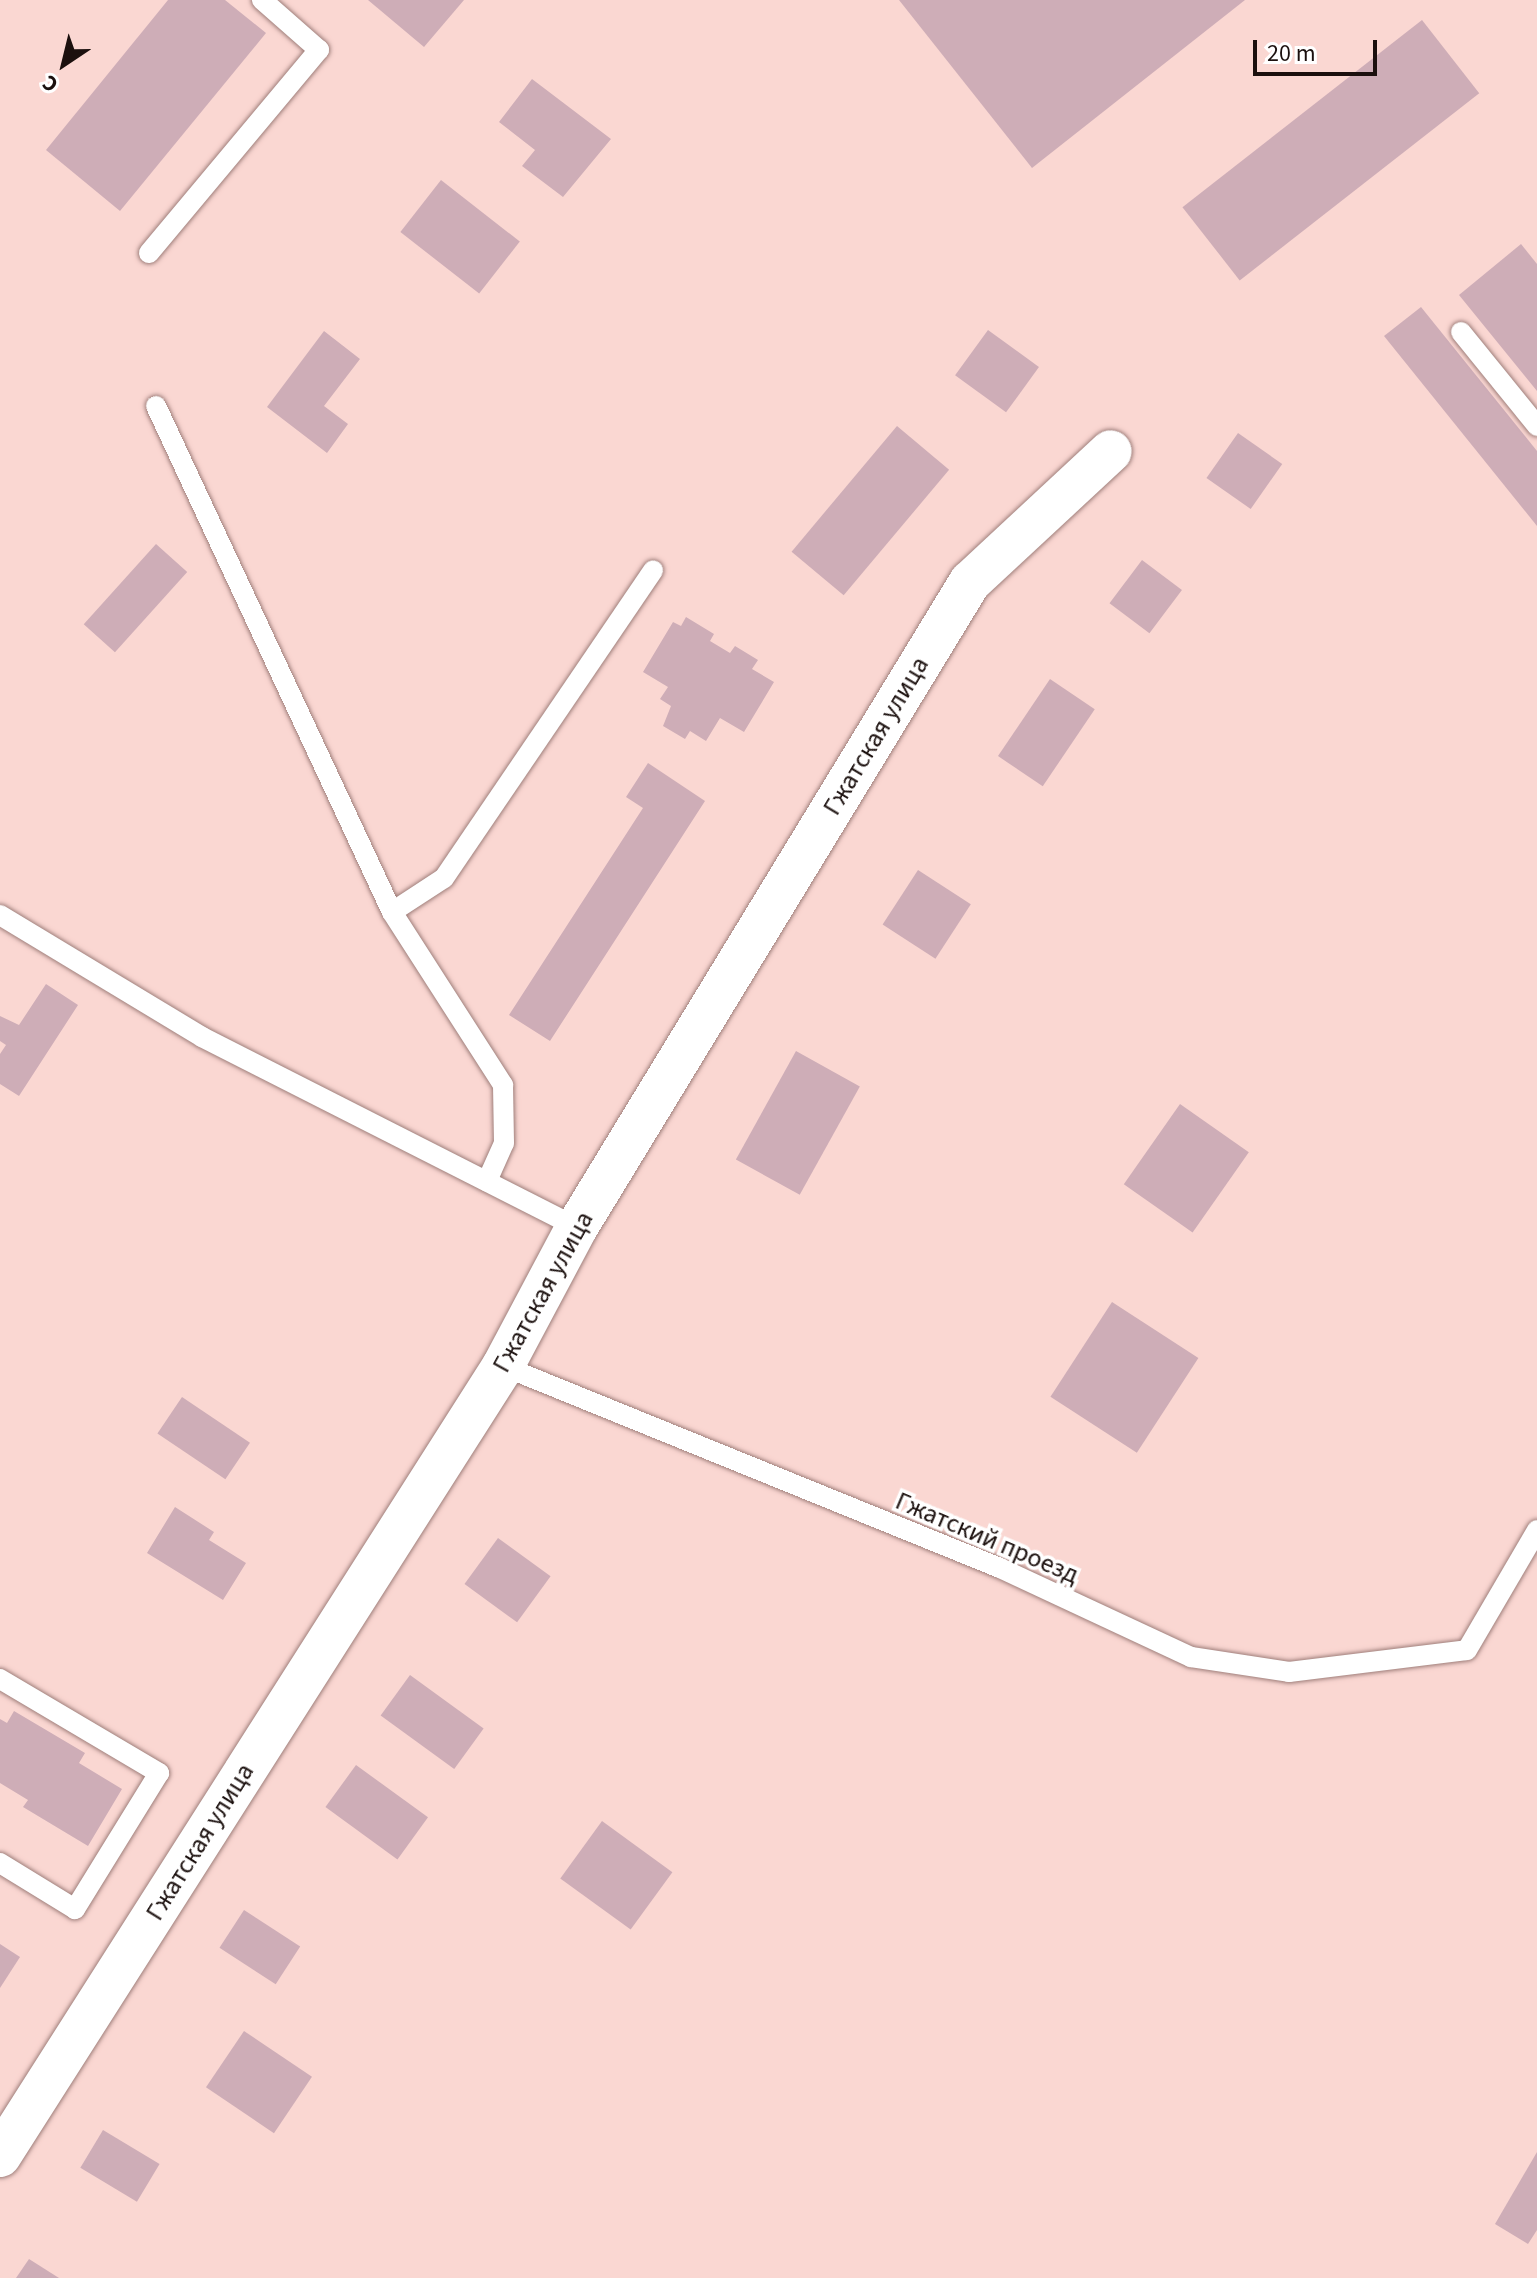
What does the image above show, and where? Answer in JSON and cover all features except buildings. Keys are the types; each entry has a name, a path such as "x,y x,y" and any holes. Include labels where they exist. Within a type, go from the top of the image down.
{"street":[{"name":"Гжатская улица","path":"0,2156 503,1366 577,1227 970,582 1111,451"}],"lane":[{"path":"149,253 319,50 262,0"},
{"path":"1461,332 1537,426"},
{"path":"156,406 392,912 503,1085 504,1143 487,1181"},
{"path":"392,912 444,878 653,570"},
{"path":"0,915 202,1037 577,1227"},
{"name":"Гжатский проезд","path":"503,1366 1000,1568 1191,1657 1289,1672 1467,1650 1537,1530"},
{"path":"0,1679 159,1773 75,1909 0,1863"}]}
